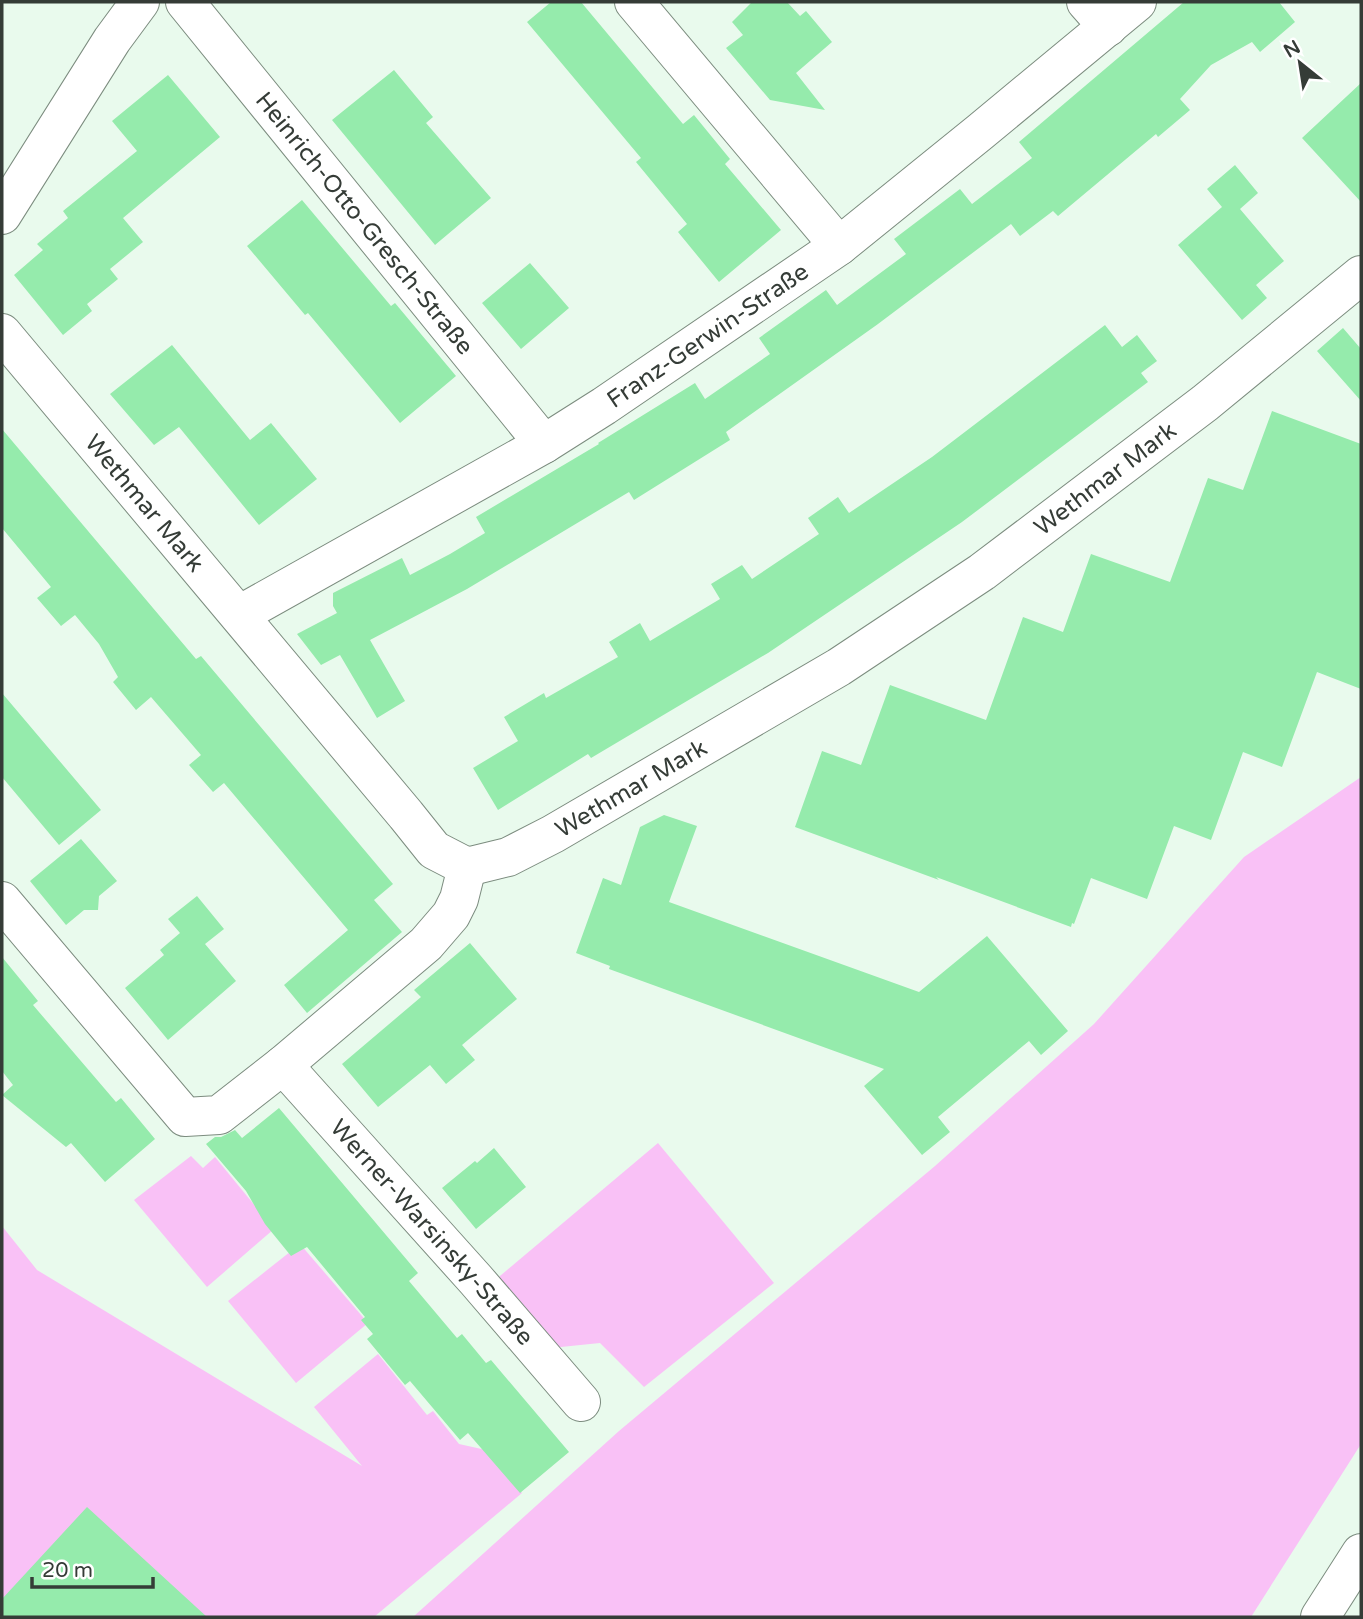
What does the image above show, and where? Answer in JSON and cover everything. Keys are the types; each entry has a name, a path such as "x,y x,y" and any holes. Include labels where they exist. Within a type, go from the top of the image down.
{"street":[{"path":"2,215 112,40 140,2"},
{"name":"Heinrich-Otto-Gresch-Straße","path":"185,2 544,444"},
{"path":"634,2 839,246"},
{"name":"Franz-Gerwin-Straße","path":"239,615 544,444 839,246 1097,14 1137,2"},
{"name":"Wethmar Mark","path":"2,333 434,850 467,867 508,857 553,834 839,667 982,572 1095,488 1205,404 1361,275"},
{"path":"2,901 185,1117 219,1115 283,1065 426,944 451,915 459,899 467,867"},
{"name":"Werner-Warsinsky-Straße","path":"283,1065 476,1280 581,1402"},
{"path":"1320,1617 1361,1553"}],"shaded area":[{"path":"1361,777 1361,1444 1251,1617 413,1617 619,1431 935,1166 1094,1024 1244,857"},
{"path":"658,1143 774,1283 644,1387 600,1343 551,1348 494,1281"},
{"path":"191,1156 203,1168 215,1157 274,1229 207,1287 134,1200"},
{"path":"2,1226 37,1270 362,1466 314,1407 378,1354 427,1415 433,1411 459,1444 486,1450 522,1493 374,1617 2,1617"},
{"path":"300,1244 368,1323 296,1383 228,1301"}],"building":[{"path":"551,2 581,2 683,124 694,115 730,159 725,164 781,230 719,282 678,232 687,224 636,162 641,158 527,22"},
{"path":"752,2 787,2 800,16 806,11 832,42 796,73 825,110 770,100 726,48 743,35 732,22"},
{"path":"1184,2 1279,2 1295,22 1260,52 1252,42 1211,65 1180,99 1190,110 1158,137 1156,134 1058,216 1053,211 1020,236 1011,224 878,324 726,432 730,440 634,500 629,492 467,589 370,640 405,701 377,718 340,655 321,665 297,634 337,613 333,606 333,593 402,558 410,575 450,554 485,533 476,517 695,383 705,399 770,354 759,338 826,290 837,305 906,254 894,239 960,189 972,204 1032,158 1019,142"},
{"path":"394,70 433,117 426,123 491,198 435,245 332,120"},
{"path":"168,75 220,137 123,218 143,242 110,269 118,279 87,304 92,311 63,335 14,275 43,250 37,244 68,218 63,211 137,151 112,121"},
{"path":"1361,83 1361,202 1302,138"},
{"path":"1235,165 1258,193 1240,209 1284,261 1256,285 1267,298 1242,320 1178,245 1222,207 1207,189"},
{"path":"302,200 391,306 395,303 456,376 400,423 308,313 305,315 247,246"},
{"path":"530,263 569,308 521,349 482,303"},
{"path":"1105,325 1122,347 1137,335 1157,361 1141,373 1148,382 962,522 768,653 591,758 588,754 498,810 473,768 518,741 504,717 544,693 546,698 618,657 609,642 640,623 650,641 720,599 711,584 742,565 752,579 819,534 808,518 838,497 849,513 932,457"},
{"path":"1343,328 1361,349 1361,401 1317,351"},
{"path":"172,345 250,440 271,423 317,479 259,525 179,427 154,445 110,394"},
{"path":"1272,411 1361,444 1361,689 1317,672 1282,767 1243,752 1211,840 1174,826 1147,899 1091,878 1071,927 795,827 822,751 861,765 890,685 986,720 1023,617 1063,632 1091,554 1170,582 1208,478 1243,490"},
{"path":"2,429 196,659 201,656 393,884 374,900 402,932 307,1013 284,985 348,930 224,783 213,792 189,765 201,755 151,697 136,710 113,682 118,677 99,644 75,615 61,626 37,598 51,587 2,528"},
{"path":"2,693 101,810 59,845 2,777"},
{"path":"664,815 697,826 669,902 919,992 987,936 1068,1031 1041,1055 1029,1041 938,1117 950,1132 922,1155 864,1086 884,1069 609,969 610,966 576,953 603,878 621,885 640,827"},
{"path":"81,839 117,881 99,896 98,910 84,910 66,925 30,881"},
{"path":"197,896 224,929 205,944 236,981 168,1040 125,988 164,955 160,950 180,933 168,919"},
{"path":"470,943 517,999 462,1045 475,1060 446,1084 430,1065 378,1107 342,1064 421,997 414,990"},
{"path":"2,957 38,1001 33,1005 116,1102 121,1098 155,1139 105,1182 71,1143 66,1147 2,1095 13,1085 2,1071"},
{"path":"279,1108 418,1273 409,1281 457,1338 462,1334 486,1363 491,1360 569,1452 520,1493 468,1433 460,1440 410,1381 405,1385 367,1339 373,1334 361,1320 365,1317 307,1247 291,1256 265,1224 246,1191 206,1144 215,1137 235,1130 242,1138"},
{"path":"494,1148 526,1187 476,1229 442,1188"},
{"path":"87,1507 207,1617 2,1617 2,1599"}]}
